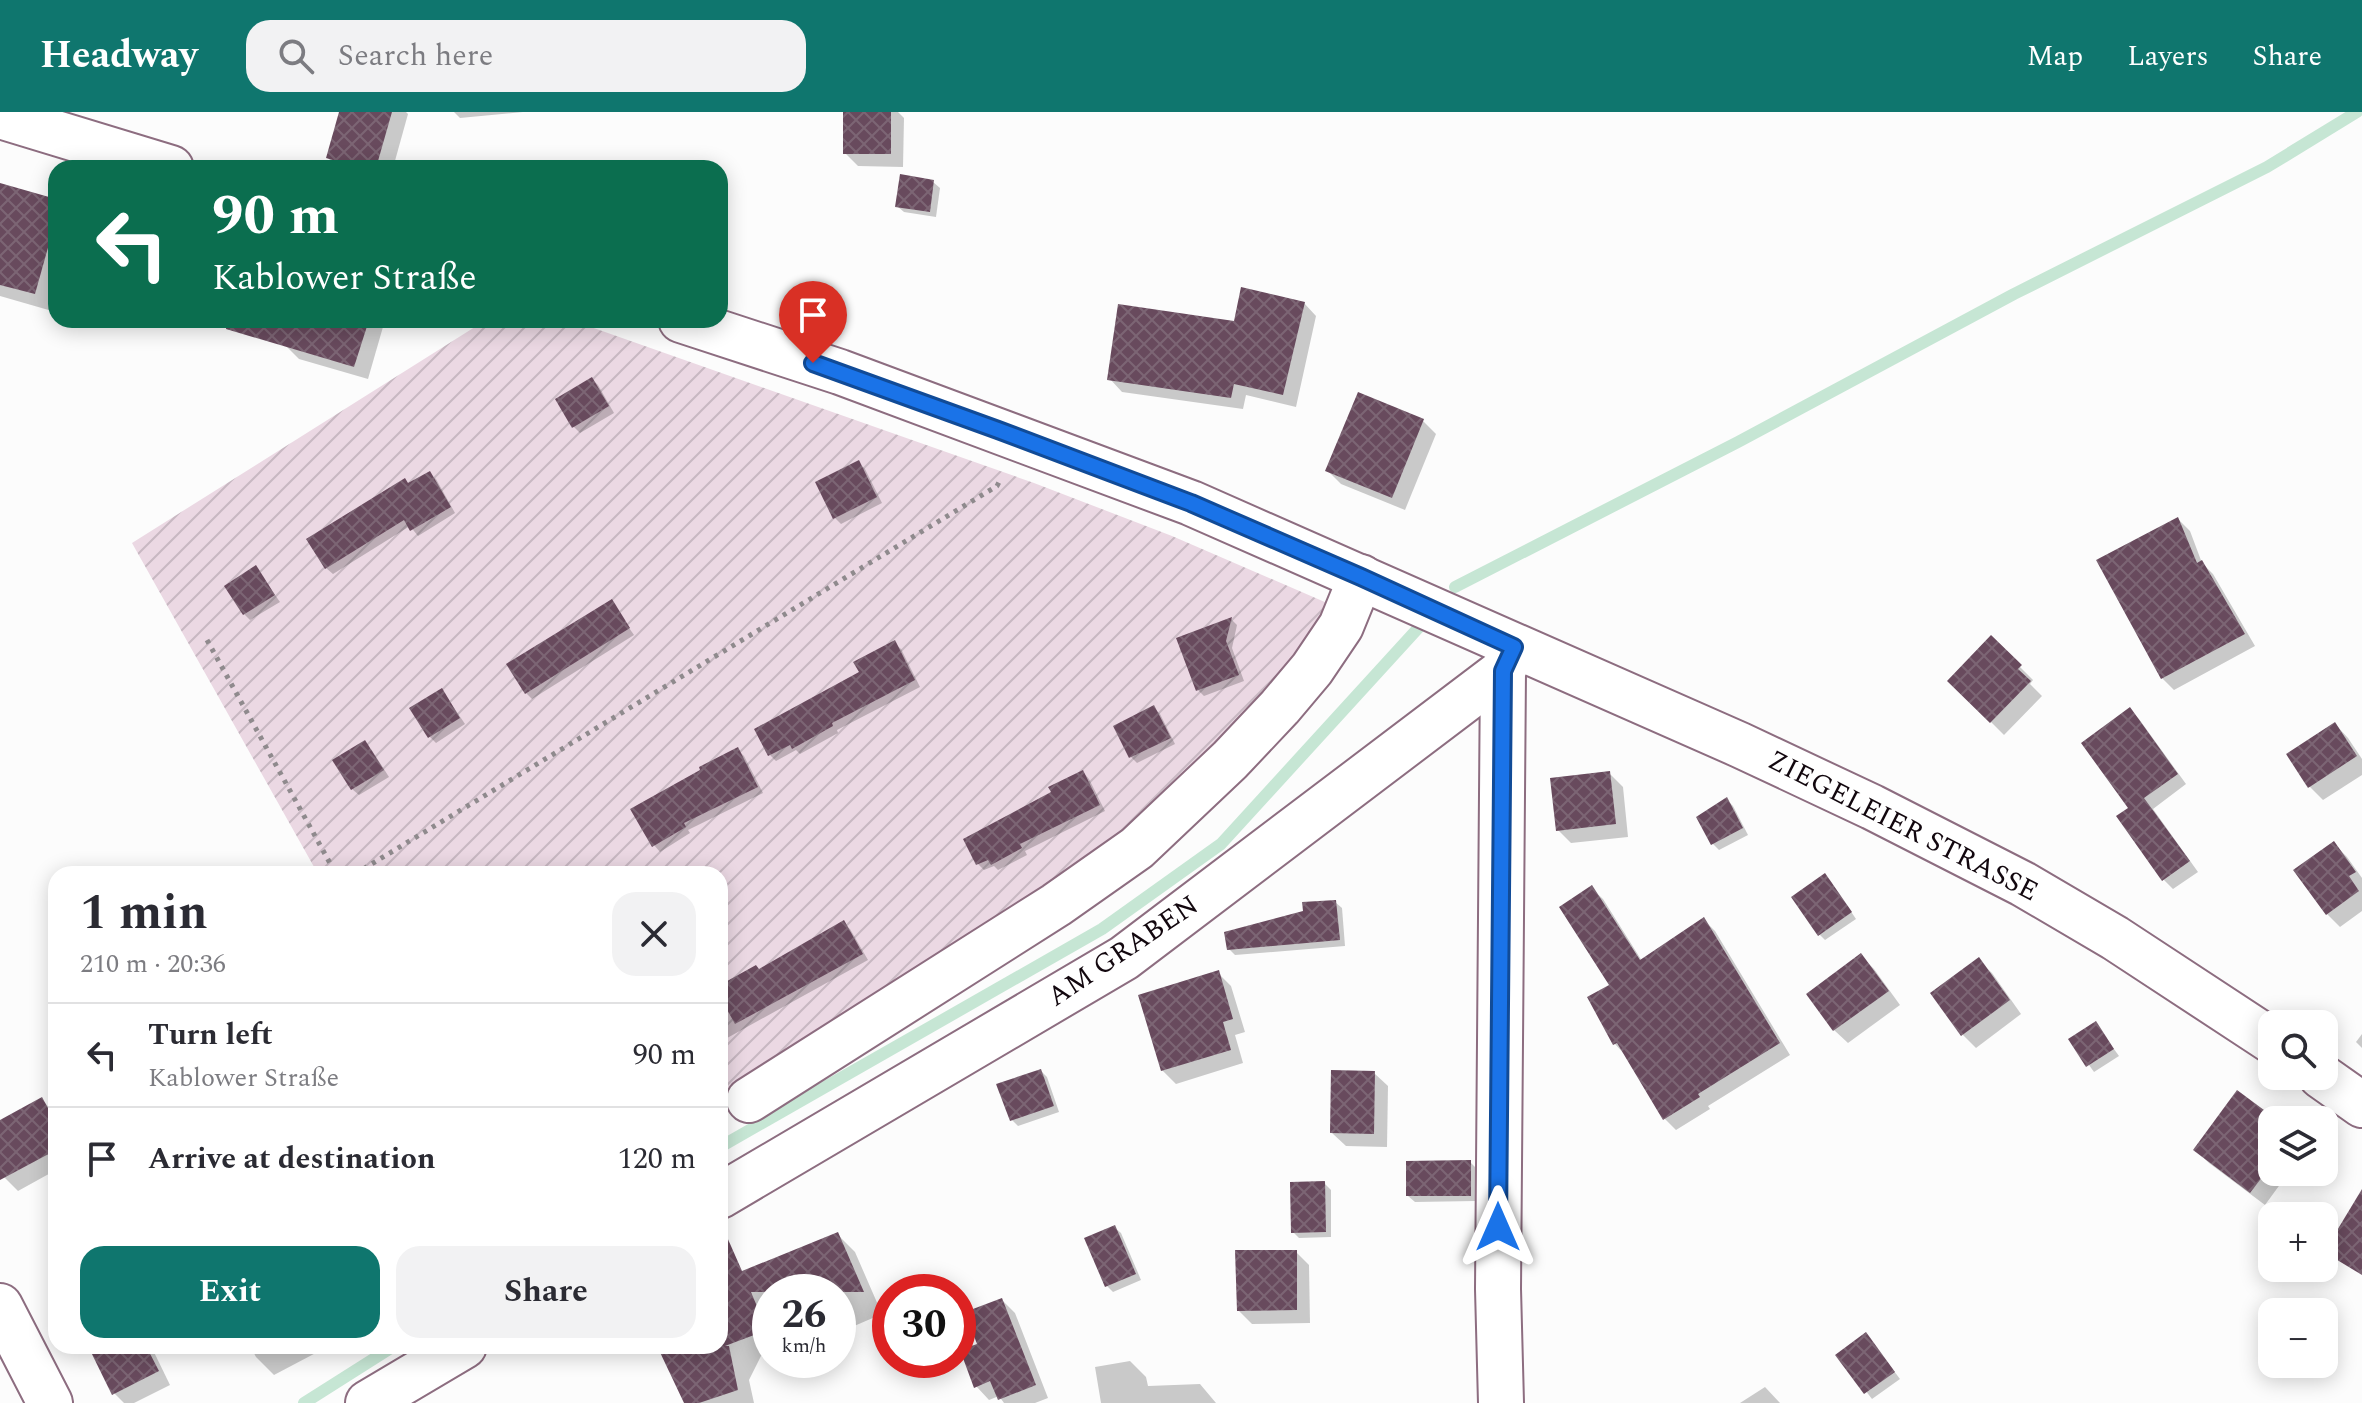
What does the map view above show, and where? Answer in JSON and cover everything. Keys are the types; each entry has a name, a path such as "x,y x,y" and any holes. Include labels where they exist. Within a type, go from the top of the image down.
{"street":[{"path":"0,116 145,160"},
{"name":"ZIEGELEIER STRASSE","path":"705,328 840,372 1191,503 1361,577 1508,659 1740,745 1859,800 2023,884 2115,938 2258,1032"},
{"path":"749,1100 1056,905 1137,848 1230,760 1312,669 1341,626 1361,577"},
{"path":"1501,1403 1498,1289 1508,659"},
{"name":"AM GRABEN","path":"728,1191 1124,958 1508,659"},
{"path":"2338,1088 2362,1105"},
{"path":"0,1306 50,1403"},
{"path":"368,1403 451,1354"}],"path":[{"path":"368,866 997,486 1025,439"},
{"path":"207,640 332,866"}],"shaded area":[{"path":"473,328 594,328 1034,483 1172,536 1334,606 1310,651 1161,804 1048,890 728,1091 728,866 314,866 132,543"}],"building":[{"path":"339,112 392,112 378,160 326,158"},
{"path":"843,112 891,112 891,154 843,154"},
{"path":"900,174 934,180 930,212 895,207"},
{"path":"0,183 48,197 48,248 35,294 0,285"},
{"path":"1241,287 1305,302 1283,395 1234,384 1231,398 1107,380 1118,304 1234,321"},
{"path":"226,328 366,328 354,367"},
{"path":"592,377 609,406 572,428 555,399"},
{"path":"1358,392 1424,419 1392,498 1325,471"},
{"path":"859,460 877,497 833,519 815,482"},
{"path":"430,471 451,507 410,531 404,520 325,569 306,539 405,478 408,483"},
{"path":"2178,517 2197,563 2202,560 2245,634 2161,679 2096,560"},
{"path":"256,565 275,595 243,615 224,586"},
{"path":"612,599 630,628 525,694 506,664"},
{"path":"1232,617 1226,641 1239,675 1196,691 1176,638"},
{"path":"1991,635 2022,665 2018,669 2031,681 1990,723 1947,681"},
{"path":"895,640 915,680 832,723 833,726 792,749 790,745 768,756 754,729 859,672 853,662"},
{"path":"442,688 460,718 428,738 409,708"},
{"path":"1154,705 1171,738 1129,758 1113,726"},
{"path":"2130,707 2178,774 2144,798 2190,861 2162,881 2116,816 2128,808 2081,743"},
{"path":"2335,722 2357,756 2308,788 2286,754"},
{"path":"365,740 384,770 351,790 332,760"},
{"path":"738,747 758,787 684,823 686,827 652,847 630,809"},
{"path":"1083,770 1100,805 1020,844 1022,848 991,865 988,860 976,865 963,839 1051,792 1048,787"},
{"path":"1610,771 1616,824 1556,831 1550,778"},
{"path":"1727,797 1743,828 1711,845 1696,817"},
{"path":"2334,841 2356,872 2349,876 2359,891 2326,915 2293,870"},
{"path":"1825,873 1852,912 1818,936 1791,897"},
{"path":"1592,885 1640,960 1704,917 1780,1043 1698,1094 1700,1097 1663,1120 1617,1043 1613,1045 1587,997 1609,985 1559,907"},
{"path":"1336,900 1340,940 1227,950 1224,932 1303,911 1302,902"},
{"path":"844,920 863,954 735,1024 728,1011 728,981 756,965 759,969"},
{"path":"1861,953 1889,991 1833,1031 1806,994"},
{"path":"1979,957 2010,1000 1961,1036 1930,993"},
{"path":"1219,970 1233,1019 1223,1022 1231,1050 1161,1071 1138,995"},
{"path":"2096,1021 2114,1049 2086,1067 2068,1039"},
{"path":"1041,1069 1054,1106 1010,1121 996,1084"},
{"path":"1331,1070 1375,1071 1374,1134 1330,1133"},
{"path":"2237,1090 2259,1106 2258,1182 2250,1193 2193,1150"},
{"path":"42,1097 48,1108 48,1154 0,1180 0,1120"},
{"path":"1471,1160 1471,1196 1406,1196 1406,1161"},
{"path":"1325,1181 1326,1232 1291,1233 1290,1182"},
{"path":"2362,1189 2362,1275 2338,1260 2338,1229"},
{"path":"1115,1225 1136,1274 1105,1287 1084,1238"},
{"path":"838,1232 864,1292 856,1292 856,1274 752,1274 752,1336 728,1345 728,1239 742,1271"},
{"path":"1235,1250 1297,1250 1297,1310 1237,1311"},
{"path":"1002,1298 1036,1385 998,1400 990,1381 974,1388 970,1378 976,1378 976,1308"},
{"path":"1866,1332 1895,1372 1864,1394 1835,1355"},
{"path":"729,1346 738,1390 699,1403 684,1403 661,1354 728,1354"},
{"path":"92,1354 150,1354 159,1371 112,1395"}],"waterway":[{"path":"1455,587 1738,442 2014,294 2267,167 2357,112"},
{"path":"728,1142 1102,929 1221,844 1421,625"},
{"path":"304,1403 381,1354"}],"route":[{"path":"813,363 1191,503 1514,647 1503,671 1498,1227"}]}
